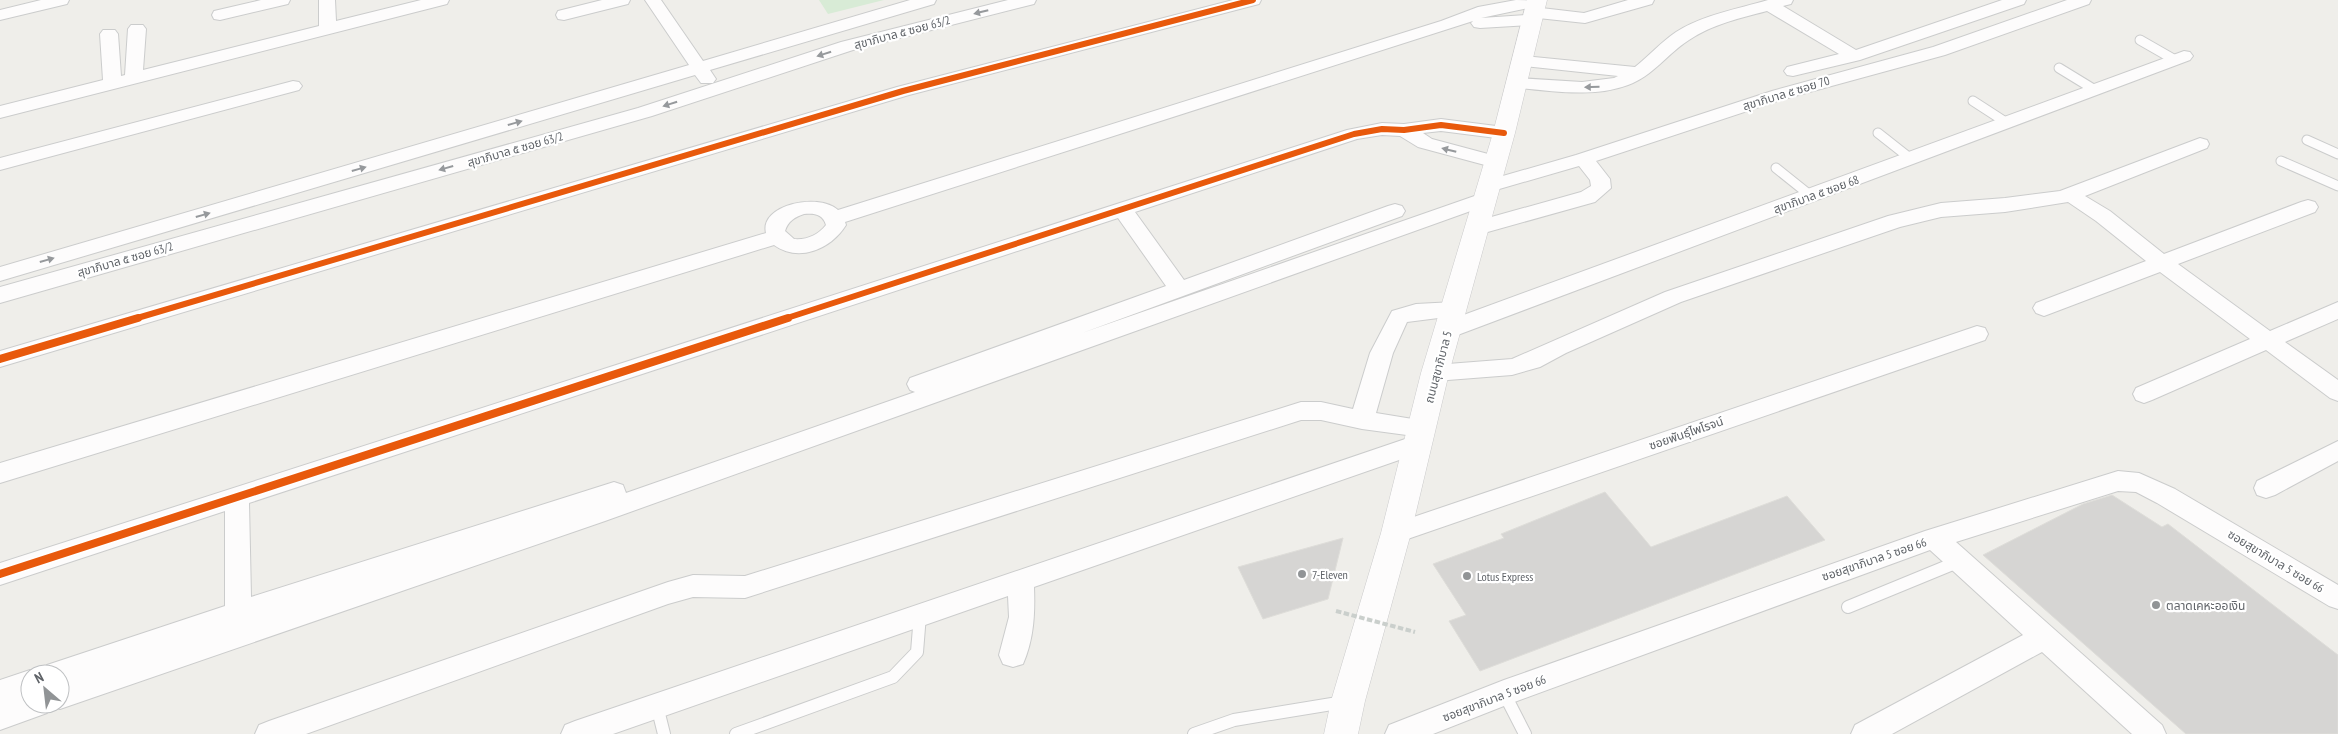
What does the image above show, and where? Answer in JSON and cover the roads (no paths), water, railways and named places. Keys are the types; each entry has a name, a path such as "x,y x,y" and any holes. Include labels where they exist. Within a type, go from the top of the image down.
{"main road":[{"name":"ถนนสุขาภิบาล 5","path":"1341,734 1348,701 1396,533 1435,373 1491,182 1520,72 1534,8"}],"street":[{"path":"0,16 60,0"},
{"path":"220,16 282,0"},
{"path":"327,0 328,29"},
{"path":"0,112 441,0"},
{"path":"564,15 622,0"},
{"path":"653,0 715,90"},
{"path":"0,274 700,68 793,38 928,0"},
{"name":"สุขาภิบาล ๕ ซอย 63/2","path":"0,295 645,112 847,46 1028,0"},
{"path":"0,359 903,91 1254,0"},
{"path":"835,218 1446,25 1534,8 1585,18 1646,0"},
{"path":"1793,71 1854,56 2018,0"},
{"name":"สุขาภิบาล ๕ ซอย 70","path":"70,693 614,508 1491,182 1583,159 1778,95 1938,51 2083,0"},
{"path":"1520,72 1598,87 1622,82 1638,73 1667,47 1691,31 1778,2 1854,56"},
{"path":"134,78 138,29"},
{"path":"109,34 112,83"},
{"name":"สุขาภิบาล ๕ ซอย 68","path":"1362,420 1381,352 1390,331 1400,316 1416,312 1450,320 1811,196 2179,58"},
{"path":"0,164 293,86"},
{"path":"0,574 1354,134 1382,129 1404,130 1441,125 1504,133"},
{"path":"1404,130 1491,182"},
{"path":"1435,373 1512,367 1532,360 1673,297 1895,221 1941,210 2038,201 2069,194 2200,144"},
{"path":"1476,228 1588,197 1601,188 1600,179 1583,159"},
{"path":"2069,194 2103,216 2162,263 2338,392"},
{"path":"2044,308 2308,207"},
{"path":"818,208 832,213 835,218 836,225 833,231 819,242 810,245 789,245 777,237 776,225 786,214 793,210 818,208"},
{"path":"1122,209 1179,289"},
{"path":"70,670 238,613 670,474 1396,210"},
{"path":"0,473 777,237"},
{"path":"2144,394 2338,310"},
{"name":"ซอยพันธ์ุไพโรจน์","path":"1396,533 1977,334"},
{"path":"269,734 668,593 693,586 745,588 1277,418 1301,412 1321,411 1420,436"},
{"path":"575,734 1021,580 1420,436"},
{"path":"2266,488 2338,450"},
{"name":"ซอยสุขาภิบาล 5 ซอย 66","path":"1398,734 1504,693 1934,538 2118,480 2139,484 2166,496 2338,598"},
{"path":"237,497 238,613"},
{"path":"1934,538 2152,734"},
{"path":"1014,654 1022,617 1021,580"},
{"path":"1865,734 2044,636"},
{"path":"0,693 20,686"},
{"path":"0,717 20,710"}],"lane":[{"path":"2140,40 2179,58"},
{"path":"2059,68 2095,90"},
{"path":"1973,101 2007,123"},
{"path":"1878,133 1911,160"},
{"path":"2307,140 2338,154"},
{"path":"2281,161 2338,186"},
{"path":"1776,168 1811,196"},
{"path":"1848,607 1960,561"},
{"path":"736,734 875,685 893,676 916,652 920,615"},
{"path":"1504,693 1525,734"},
{"path":"1194,734 1234,720 1348,701"},
{"path":"657,706 664,734"}],"place":[{"name":"7-Eleven","path":"1302,574"},
{"name":"Lotus Express","path":"1467,576"},
{"name":"ตลาดเคหะออเงิน","path":"2156,605"}]}
